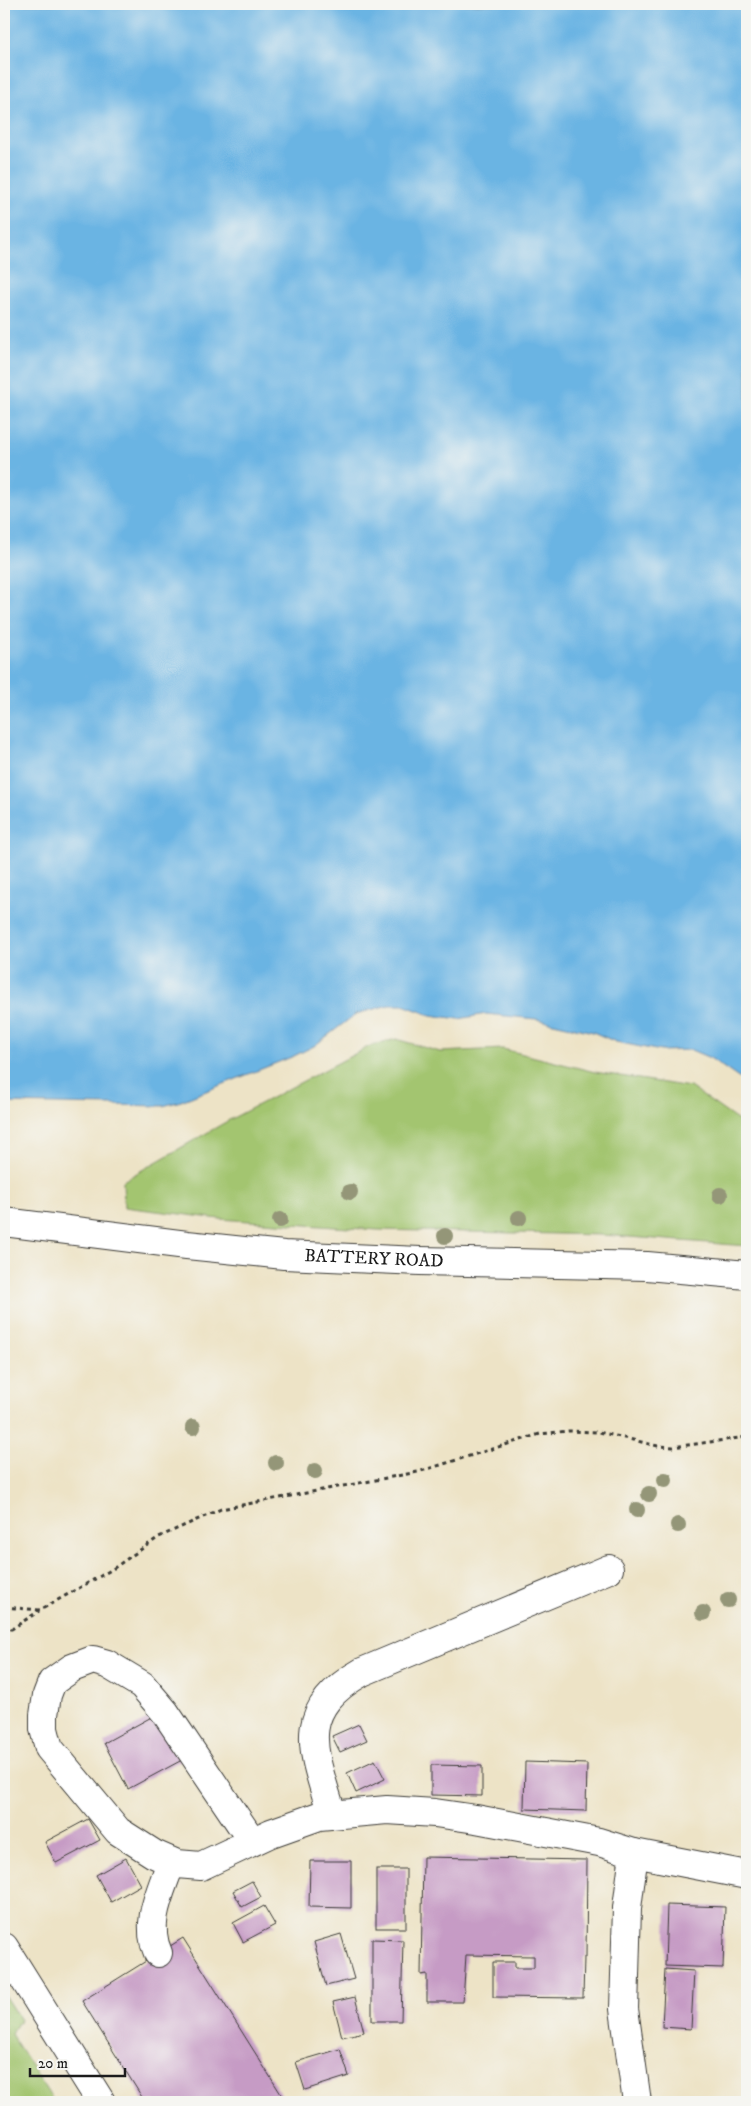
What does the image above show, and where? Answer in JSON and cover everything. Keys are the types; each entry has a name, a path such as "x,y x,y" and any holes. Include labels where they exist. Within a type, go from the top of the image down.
{"street":[{"name":"BATTERY ROAD","path":"4,1222 187,1245 284,1254 420,1261 647,1266 747,1275"},
{"path":"332,1814 315,1756 313,1740 316,1719 336,1689 369,1669 610,1569"},
{"path":"252,1841 155,1697 134,1679 107,1664 93,1660 81,1663 59,1676 48,1691 44,1722 49,1748 118,1831 154,1854 171,1862 185,1866 201,1866 252,1841 300,1822 332,1814 387,1810 435,1813 599,1842 634,1853 747,1875"},
{"path":"634,1853 627,1908 624,2009 637,2102"},
{"path":"158,1952 152,1938 151,1927 155,1908 171,1862"},
{"path":"4,1947 101,2102"}],"path":[{"path":"4,1634 40,1610 111,1570 168,1532 220,1509 405,1475 553,1432 599,1432 658,1446 673,1447 747,1437"},
{"path":"4,1607 40,1610"}],"green space":[{"path":"396,1039 440,1052 503,1049 595,1072 690,1087 747,1127 747,1246 603,1235 378,1230 220,1219 124,1207 123,1181 231,1119 370,1046"},
{"path":"4,1995 20,2020 11,2034 54,2102 4,2102"}],"water":[{"path":"4,4 747,4 747,1084 710,1058 691,1050 661,1051 616,1042 593,1032 536,1019 486,1014 459,1019 430,1015 403,1005 389,1005 356,1014 314,1046 294,1056 181,1101 163,1106 4,1103"}],"building":[{"path":"157,1714 182,1760 128,1789 104,1743"},
{"path":"359,1724 367,1740 340,1752 332,1736"},
{"path":"375,1760 385,1779 356,1793 347,1773"},
{"path":"525,1762 587,1764 586,1811 524,1809"},
{"path":"431,1765 482,1766 482,1796 431,1795"},
{"path":"88,1819 100,1840 56,1863 45,1842"},
{"path":"423,1857 587,1860 586,1957 584,1957 583,1998 493,1997 493,1962 515,1962 515,1968 534,1968 534,1956 466,1955 463,2002 427,2002 427,1974 421,1975"},
{"path":"126,1858 141,1885 111,1902 96,1875"},
{"path":"310,1861 351,1861 351,1908 309,1907"},
{"path":"376,1869 406,1869 406,1928 376,1928"},
{"path":"252,1881 261,1897 242,1907 233,1891"},
{"path":"667,1905 725,1907 723,1968 665,1966"},
{"path":"264,1906 275,1925 243,1942 233,1923"},
{"path":"341,1934 354,1979 326,1986 314,1942"},
{"path":"183,1938 286,2102 145,2102 82,2001"},
{"path":"372,1939 403,1940 401,2021 372,2021"},
{"path":"665,1969 694,1971 691,2029 662,2027"},
{"path":"355,1997 364,2032 342,2037 333,2002"},
{"path":"340,2049 349,2076 305,2090 296,2062"},
{"path":"370,2098 402,2099 402,2102 370,2102"}]}
